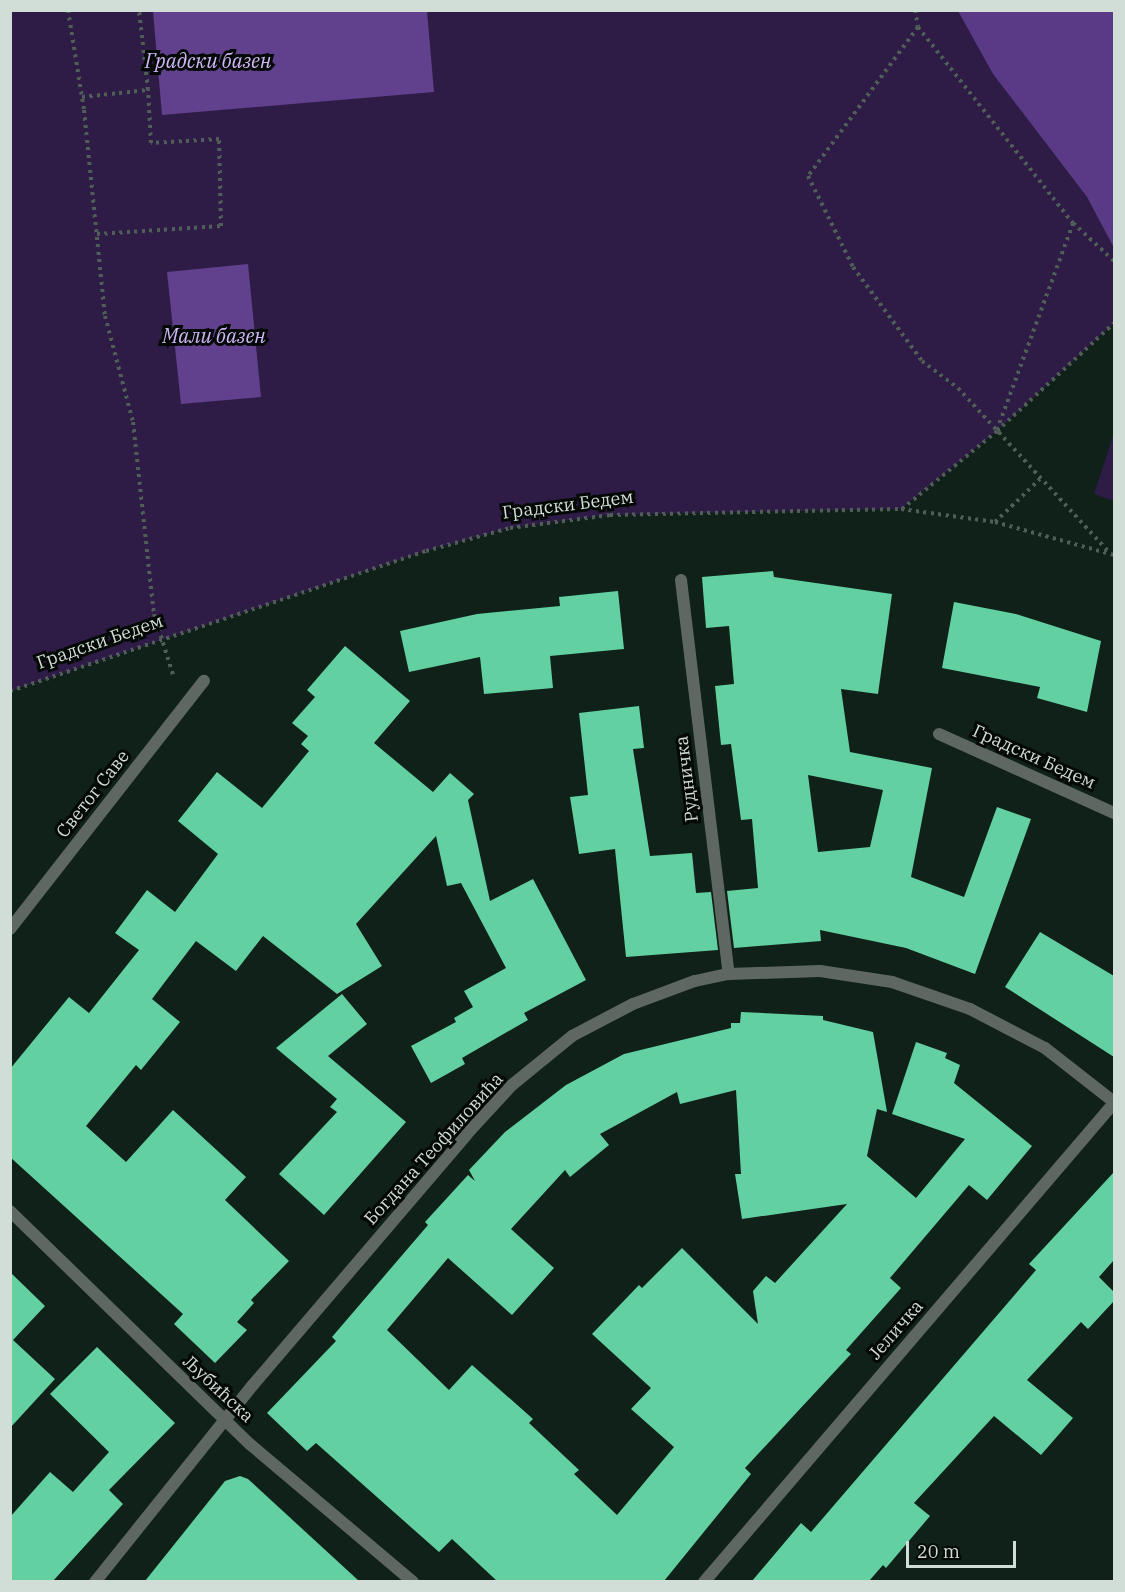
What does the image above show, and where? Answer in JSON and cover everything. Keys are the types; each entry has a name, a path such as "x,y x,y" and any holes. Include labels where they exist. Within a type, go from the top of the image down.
{"street":[{"name":"Рудничка","path":"681,580 729,974"},
{"name":"Светог Саве","path":"10,929 204,681"},
{"name":"Градски Бедем","path":"939,734 1114,813"},
{"name":"Богдана Теофиловића","path":"94,1581 225,1420 512,1086 572,1036 633,1004 695,981 729,974 820,971 892,982 970,1009 1046,1048 1114,1102"},
{"name":"Јеличка","path":"704,1581 1114,1102"},
{"name":"Љубићска","path":"10,1211 225,1420 413,1581"}],"path":[{"path":"68,10 82,97 105,316 133,422 154,614 172,672"},
{"path":"97,234 221,226 219,139 151,143 139,10"},
{"path":"915,10 918,27 1073,223 1114,261"},
{"path":"918,27 808,176 853,267 922,361 958,388 1040,479 1113,555"},
{"path":"82,97 148,90"},
{"path":"997,431 1073,223"},
{"path":"901,509 997,431 1114,323"},
{"path":"995,522 1040,479"},
{"name":"Градски Бедем","path":"10,690 426,551 510,528 610,515 901,509 995,522 1113,555"}],"shaded area":[{"path":"11,11 958,11 993,74 1087,197 1114,248 1114,323 997,431 901,509 610,515 510,528 426,551 11,691"},
{"path":"958,11 1114,11 1114,248 1087,197 993,74"},
{"path":"1114,433 1114,501 1094,494"}],"water":[{"name":"Градски базен","path":"153,11 427,11 434,92 162,115"},
{"name":"Мали базен","path":"248,264 261,397 181,404 167,272"}],"building":[{"path":"773,571 774,577 892,594 878,694 841,689 850,752 932,768 911,877 964,897 997,807 1031,819 975,974 906,948 820,930 821,941 734,948 727,891 758,888 752,819 741,820 731,744 721,745 715,686 734,684 729,626 706,628 702,577","holes":["808,775 883,790 870,847 818,852"]},
{"path":"618,591 624,649 550,656 553,688 484,694 480,657 409,672 400,631 477,614 560,606 559,597"},
{"path":"954,602 1016,614 1101,641 1087,712 1037,698 1040,687 942,668"},
{"path":"345,646 410,701 374,743 433,792 450,773 474,794 468,800 490,901 533,879 586,980 524,1013 528,1020 462,1058 465,1064 431,1083 411,1046 456,1022 454,1018 473,1007 464,991 506,968 461,883 447,886 436,836 356,924 382,966 337,994 263,936 236,971 196,941 152,999 180,1022 141,1070 136,1065 86,1126 126,1162 173,1110 246,1177 225,1200 289,1261 251,1300 254,1303 237,1322 247,1330 215,1363 174,1324 183,1314 10,1157 10,1069 69,997 89,1013 139,950 115,933 147,890 175,912 218,854 178,821 217,772 262,808 309,751 301,744 308,736 292,723 315,697 307,690"},
{"path":"639,706 644,748 633,749 650,856 692,853 696,893 711,892 718,950 626,957 615,849 579,854 570,797 588,795 579,713"},
{"path":"1040,932 1114,976 1114,1057 1005,987"},
{"path":"342,994 367,1024 328,1056 406,1122 324,1215 279,1174 337,1112 330,1107 337,1099 276,1048"},
{"path":"741,1012 823,1016 823,1020 873,1032 887,1112 877,1109 867,1156 916,1198 965,1139 892,1114 916,1042 947,1053 945,1058 960,1065 954,1083 1032,1146 987,1200 969,1185 890,1278 901,1288 846,1350 851,1354 745,1468 751,1474 664,1581 497,1581 452,1539 439,1552 316,1443 307,1451 267,1413 336,1341 332,1337 428,1225 425,1222 468,1175 475,1181 469,1170 505,1132 566,1085 624,1054 731,1028 731,1023 740,1023","holes":["736,1090 741,1174 735,1174 742,1219 847,1204 775,1283 766,1276 753,1291 758,1324 682,1248 642,1288 639,1285 592,1334 651,1388 631,1409 674,1447 617,1515 574,1474 579,1470 529,1423 533,1419 472,1365 449,1390 387,1330 448,1258 512,1315 554,1268 511,1229 565,1170 570,1177 609,1145 600,1134 677,1092 680,1104"]},
{"path":"1114,1172 1114,1260 1099,1277 1114,1292 1114,1301 1088,1329 1081,1322 1027,1380 1073,1418 1041,1455 994,1416 914,1503 930,1516 886,1568 883,1565 869,1581 752,1581 801,1523 811,1532 1036,1270 1029,1264"},
{"path":"10,1272 45,1306 13,1340 55,1379 10,1428"},
{"path":"97,1347 175,1423 109,1490 123,1504 53,1581 10,1581 10,1517 50,1472 73,1492 109,1452 50,1394"},
{"path":"240,1476 248,1479 359,1581 145,1581 225,1481"}]}
